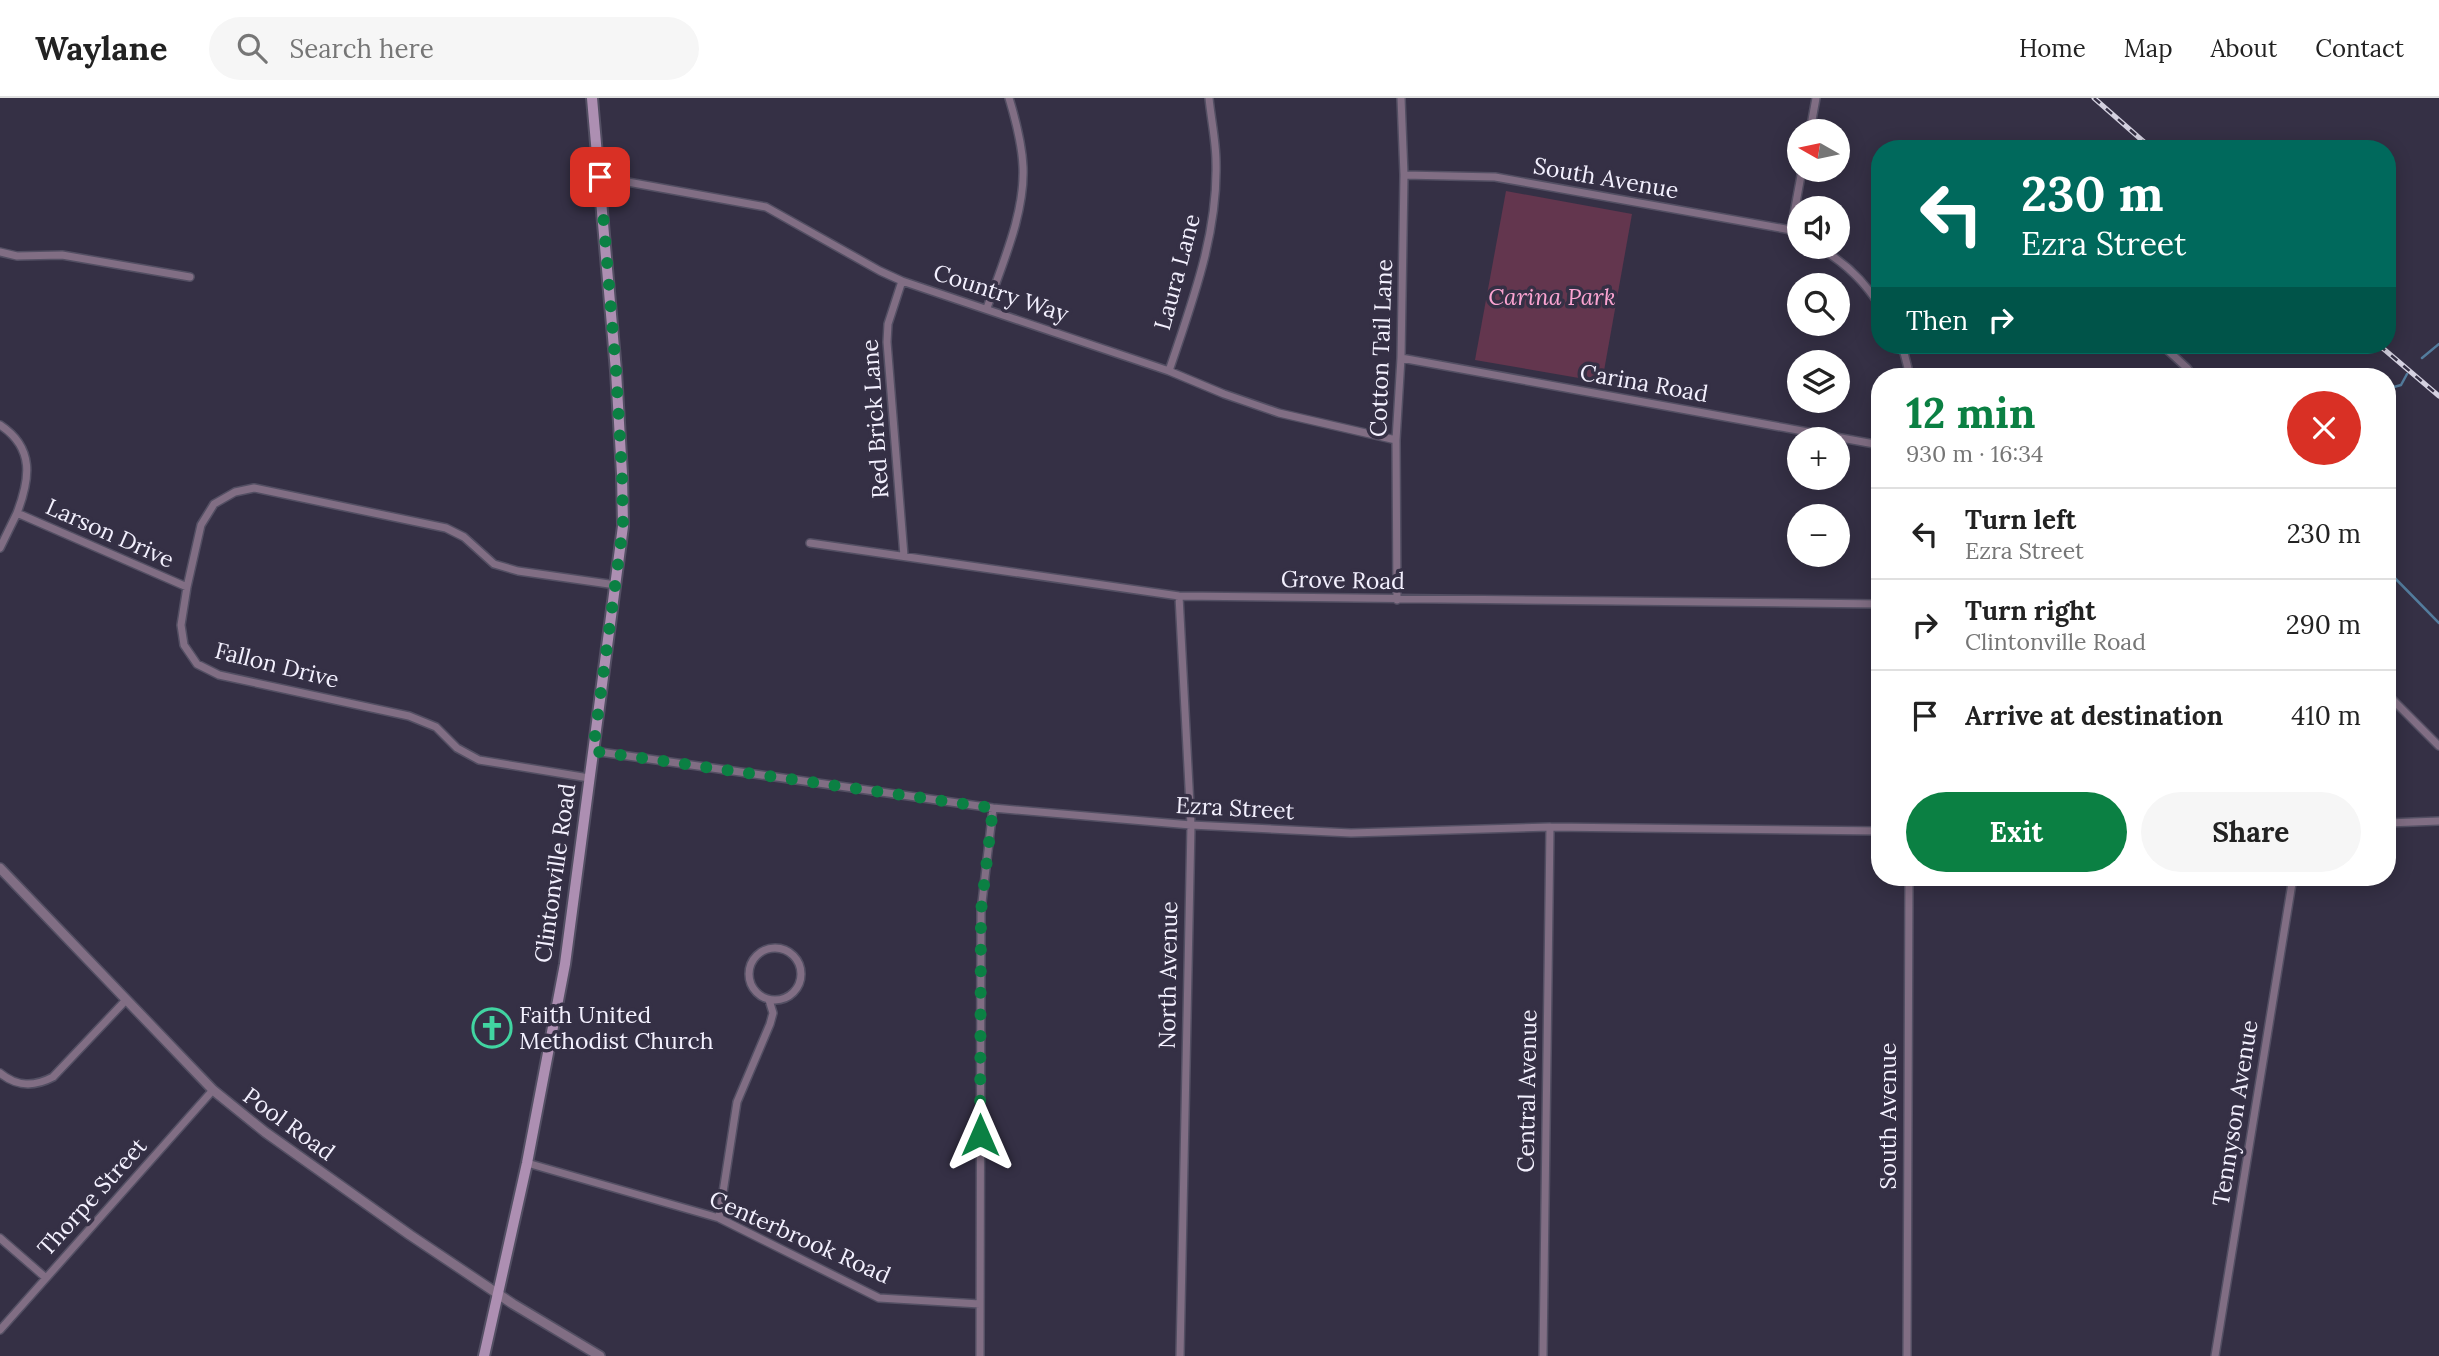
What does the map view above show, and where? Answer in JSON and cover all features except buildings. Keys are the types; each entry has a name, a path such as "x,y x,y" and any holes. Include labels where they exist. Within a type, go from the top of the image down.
{"main road":[{"name":"Clintonville Road","path":"484,1356 527,1163 565,964 623,526 622,474 592,98"}],"street":[{"path":"987,308 1021,197 1021,147 1009,98"},
{"name":"Laura Lane","path":"1170,371 1204,265 1214,216 1216,161 1209,98"},
{"name":"Cotton Tail Lane","path":"1397,600 1396,440 1401,358 1404,175 1401,98"},
{"path":"1812,119 1816,98"},
{"name":"South Avenue","path":"1404,175 1495,177 1787,229"},
{"name":"Country Way","path":"600,177 766,207 902,281 1170,371 1279,413 1396,440"},
{"path":"0,252 18,256 62,255 190,277"},
{"path":"1836,259 1871,291"},
{"name":"Red Brick Lane","path":"902,281 888,324 887,342 904,556"},
{"path":"2172,354 2187,368"},
{"name":"Carina Road","path":"1401,358 1871,443"},
{"name":"Larson Drive","path":"0,425 8,430 20,446 28,464 27,486 0,548"},
{"name":"Fallon Drive","path":"589,778 478,760 457,748 436,727 409,716 219,675 197,664 184,645 181,625 201,525 214,504 235,492 254,488 446,528 464,537 494,564 517,571 616,585"},
{"name":"Larson Drive","path":"17,513 187,587"},
{"name":"Grove Road","path":"810,543 1179,596 1871,604"},
{"name":"North Avenue","path":"1179,596 1191,825 1180,1356"},
{"path":"2396,703 2439,747"},
{"name":"Ezra Street","path":"593,751 993,808 1191,825 1351,833 1550,827 1871,831"},
{"path":"980,1356 981,911 993,808"},
{"path":"2396,823 2439,821"},
{"name":"Central Avenue","path":"1543,1356 1550,827"},
{"name":"Pool Road","path":"1,872 213,1090 265,1132 498,1294 600,1356"},
{"name":"South Avenue","path":"1907,1356 1909,886"},
{"name":"Tennyson Avenue","path":"2215,1356 2292,886"},
{"path":"781,948 789,951 798,961 800,981 789,996 769,1000 761,997 751,984 749,968 752,960 765,949 781,948"},
{"path":"0,1073 21,1085 40,1084 54,1077 126,1000"},
{"path":"719,1218 737,1102 770,1024 773,1013 769,1000"},
{"name":"Thorpe Street","path":"0,1331 213,1090"},
{"name":"Centerbrook Road","path":"527,1163 719,1218 879,1298 980,1304"},
{"path":"0,1238 46,1278"}],"green space":[{"name":"Carina Park","path":"1506,191 1632,214 1602,382 1475,360"}],"waterway":[{"path":"2422,358 2439,344"},
{"path":"2396,386 2401,385 2407,374"},
{"path":"2396,579 2439,623"}],"railway":[{"path":"2094,98 2142,140"},
{"path":"2390,354 2439,396"}],"place":[{"name":"Faith United Methodist Church","path":"492,1028"}],"route":[{"path":"600,177 616,370 623,526 593,751 993,808 981,911 980,1135"}]}
